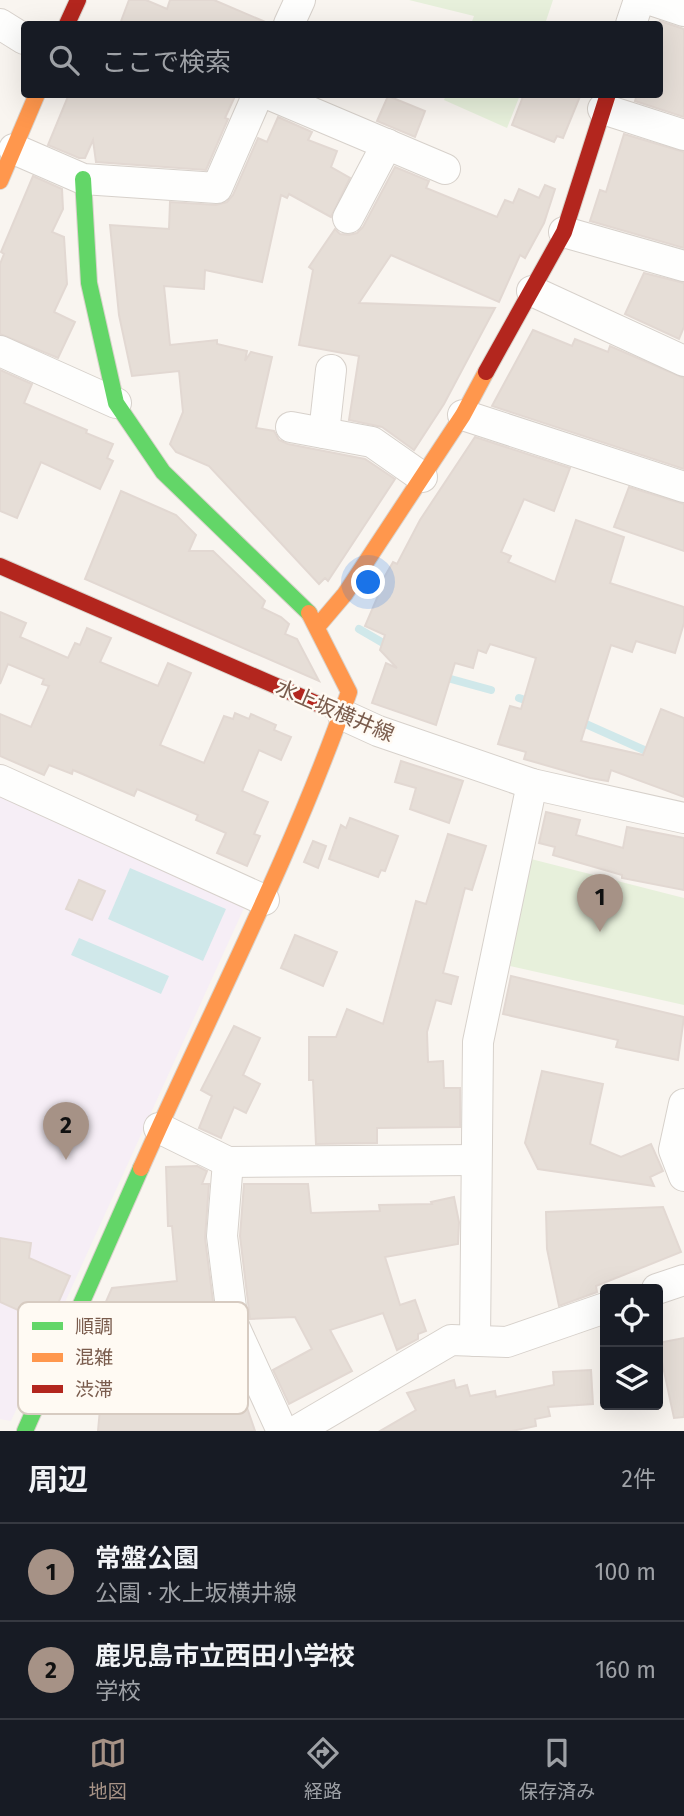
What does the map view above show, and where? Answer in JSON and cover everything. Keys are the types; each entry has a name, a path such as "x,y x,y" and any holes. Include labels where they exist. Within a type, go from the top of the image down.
{"street":[{"path":"68,21 78,0"},
{"path":"290,21 300,0"},
{"path":"632,21 639,0"},
{"path":"651,0 684,11"},
{"path":"0,24 21,37"},
{"path":"0,181 35,98"},
{"path":"15,149 83,179 217,188 256,98"},
{"path":"278,98 445,169"},
{"path":"317,627 345,594 463,415 564,232 606,102 684,135"},
{"path":"348,218 387,144"},
{"path":"82,1302 264,900 343,715 349,692 309,613 163,472 116,403 89,282 83,179"},
{"path":"564,232 684,266"},
{"path":"532,290 684,361"},
{"path":"0,351 116,403"},
{"path":"324,433 331,370"},
{"path":"463,415 684,487"},
{"path":"291,427 372,443 422,477"},
{"name":"水上坂横井線","path":"0,566 378,731 532,784 684,818"},
{"path":"0,780 264,900"},
{"path":"475,1341 478,1042 532,784"},
{"path":"684,1104 674,1150 684,1176"},
{"path":"159,1128 228,1162 476,1160"},
{"path":"228,1162 222,1236 230,1302"},
{"path":"663,1287 684,1280"},
{"path":"296,1431 450,1340 507,1342 600,1310"},
{"path":"248,1357 282,1431"},
{"path":"25,1431 33,1414"}],"shaded area":[{"path":"0,790 241,895 244,908 65,1302 18,1302 18,1406 11,1421 0,1419"}],"green space":[{"path":"409,0 553,0 546,21 472,21 474,16"},
{"path":"445,98 519,98 507,128"},
{"path":"531,859 684,898 684,1005 510,966"}],"water":[{"path":"130,868 226,909 203,961 108,919"},
{"path":"79,938 169,976 161,994 71,955"}],"building":[{"path":"129,0 146,0 167,9 170,0 214,0 263,21 121,21"},
{"path":"663,22 684,29 684,117 635,101 636,98 663,98"},
{"path":"67,98 234,98 206,170 96,162 93,140 85,158 48,145"},
{"path":"387,98 425,111 415,137 377,121"},
{"path":"522,98 579,98 563,138 557,136 554,142 512,125"},
{"path":"278,117 312,132 308,140 337,151 331,167 350,178 331,217 289,194 287,198 281,195 262,282 205,270 204,289 164,286 170,345 217,340 217,344 247,351 245,361 251,352 272,357 256,428 274,431 279,440 288,444 365,459 395,479 328,581 325,578 319,584 209,466 176,452 170,444 183,412 179,371 132,376 119,315 110,225 169,229 170,202 216,205 227,202 233,195 258,138 267,142"},
{"path":"624,134 684,152 684,248 590,221 600,190 606,192"},
{"path":"395,167 429,181 426,188 497,217 505,200 513,203 519,189 539,198 545,185 555,189 544,223 525,258 520,255 499,302 391,255 359,303 495,308 444,404 414,450 382,427 349,420 359,356 299,345 313,270 309,267 335,229 340,234 349,235 357,233 363,227"},
{"path":"33,176 62,189 63,209 52,232 64,237 67,284 54,312 75,322 58,358 0,334 0,264 4,254 1,252"},
{"path":"644,273 684,283 684,327 679,339 625,314"},
{"path":"533,330 572,346 575,339 608,352 610,346 684,378 684,469 492,406"},
{"path":"0,370 32,384 24,403 113,444 107,458 113,461 100,489 41,462 17,518 0,511"},
{"path":"475,437 570,468 554,511 524,499 501,552 511,556 508,562 555,582 576,520 624,537 610,583 684,607 684,623 675,653 636,641 632,652 611,645 581,741 643,755 661,709 684,718 684,797 611,770 608,781 590,778 524,759 526,752 498,744 510,706 521,709 536,658 490,644 486,653 478,650 473,668 455,663 436,725 372,703 386,663 397,668 380,650 385,635 365,626 384,582 382,581 393,562 397,564 420,520"},
{"path":"629,487 684,504 684,551 614,527"},
{"path":"121,491 176,515 196,535 189,551 213,551 265,601 262,608 289,624 285,634 297,639 319,681 85,579"},
{"path":"0,612 26,623 20,637 68,658 75,643 80,645 87,628 111,638 100,662 158,686 168,663 191,673 160,745 204,763 224,716 233,719 235,713 249,719 251,714 276,725 274,730 291,737 281,760 259,750 242,791 268,802 254,834 260,836 247,866 217,853 226,833 196,820 198,815 137,789 134,796 73,770 72,774 49,765 44,775 0,756 0,714 31,727 49,686 42,684 44,679 8,664 0,684"},
{"path":"401,761 463,781 449,823 410,809 416,788 395,782"},
{"path":"546,812 580,820 576,835 623,848 627,827 684,838 684,890 622,878 622,875 553,855 555,847 539,843"},
{"path":"350,818 398,836 385,871 381,870 378,877 329,859 341,825 346,828"},
{"path":"448,834 486,846 472,890 465,888 443,973 458,977 451,1004 436,1000 427,1032 428,1062 443,1061 444,1088 460,1088 460,1127 377,1128 377,1143 316,1144 313,1080 309,1080 309,1037 336,1037 347,1009 383,1024 416,901 426,904"},
{"path":"313,841 326,846 318,868 304,862"},
{"path":"79,880 105,891 92,920 66,909"},
{"path":"295,935 337,952 323,986 281,968"},
{"path":"511,976 684,1017 678,1060 616,1047 618,1040 503,1014"},
{"path":"234,1026 260,1038 243,1075 260,1084 246,1113 234,1107 221,1138 199,1128 212,1096 201,1090"},
{"path":"542,1071 603,1084 590,1144 621,1157 651,1144 663,1171 650,1177 654,1186 538,1169 525,1143"},
{"path":"197,1166 207,1171 202,1184 209,1184 205,1238 213,1302 106,1302 112,1288 177,1281 172,1226 168,1226 166,1167"},
{"path":"244,1184 308,1184 311,1213 380,1211 379,1205 432,1204 431,1202 454,1197 459,1222 458,1244 385,1257 400,1305 415,1300 426,1331 418,1334 418,1339 397,1350 383,1313 330,1330 352,1371 289,1404 273,1370 312,1349 295,1317 250,1319 240,1236"},
{"path":"663,1207 681,1252 600,1284 596,1286 597,1292 559,1306 547,1249 546,1212"},
{"path":"0,1238 31,1243 29,1258 70,1276 59,1302 18,1302 18,1310 0,1302"},
{"path":"684,1338 684,1417 674,1418 663,1366 663,1342"},
{"path":"591,1370 593,1404 548,1407 550,1416 535,1419 536,1426 512,1431 380,1431 416,1410 407,1393 454,1380 456,1388 467,1385 470,1396 495,1391 496,1397 554,1385 553,1372"},
{"path":"248,1411 255,1431 98,1431 100,1414 248,1414"}],"waterway":[{"path":"359,629 390,647"},
{"path":"440,676 491,690"},
{"path":"519,698 534,703"},
{"path":"579,721 653,754"}],"traffic: fast":[{"path":"83,179 89,283 116,403 163,472 309,613"},
{"path":"82,1302 141,1168"},
{"path":"25,1431 32,1414"}],"traffic: slow":[{"path":"0,181 35,98"},
{"path":"317,627 345,594 463,415 486,372"},
{"path":"141,1168 277,873 327,753 349,692 309,613"}],"traffic: jam":[{"path":"68,21 78,0"},
{"path":"486,372 564,232 607,98"},
{"path":"0,566 343,715"}],"place":[{"name":"常盤公園","path":"600,932"},
{"name":"鹿児島市立西田小学校","path":"66,1160"}]}
